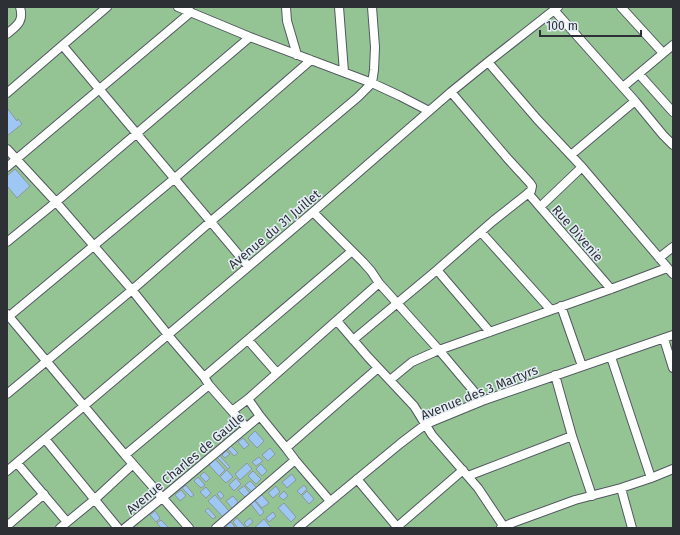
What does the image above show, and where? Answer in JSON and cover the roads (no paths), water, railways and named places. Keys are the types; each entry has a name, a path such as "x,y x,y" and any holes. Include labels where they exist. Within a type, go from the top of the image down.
{"street":[{"path":"7,34 15,28 22,16 20,7"},
{"path":"7,93 108,7"},
{"path":"178,7 250,37 372,83 429,111"},
{"path":"286,7 287,21 297,55"},
{"path":"339,7 344,72"},
{"path":"7,394 132,290 352,102 372,83 375,47 372,7"},
{"path":"621,7 663,53"},
{"path":"556,8 673,145"},
{"name":"Avenue du 31 Juillet","path":"7,471 313,212 451,92 556,8"},
{"path":"7,167 190,12"},
{"path":"7,242 250,37"},
{"path":"623,87 673,45"},
{"path":"63,46 248,266"},
{"path":"189,528 125,455 47,360 8,316 175,178 311,60"},
{"path":"488,62 582,167 673,274"},
{"path":"639,74 673,112"},
{"path":"353,340 493,221 531,191 532,186 530,183 451,92"},
{"path":"571,155 635,101"},
{"path":"7,148 132,290 209,385 246,427"},
{"path":"540,208 582,167"},
{"name":"Rue Divenie","path":"528,193 611,288"},
{"path":"313,212 371,271 378,283 439,350 482,401"},
{"path":"481,232 551,310"},
{"path":"659,258 673,247"},
{"path":"204,377 352,251"},
{"path":"390,380 412,362 439,350 667,268"},
{"path":"437,270 490,332"},
{"path":"232,411 248,399 337,321 378,283"},
{"path":"561,306 582,366"},
{"path":"337,321 414,406 432,435 478,488 503,527 575,500 621,488 673,469"},
{"name":"Avenue des 3 Martyrs","path":"298,528 426,424 482,401 673,335"},
{"path":"664,339 673,368"},
{"path":"248,340 277,373"},
{"path":"611,356 651,478"},
{"path":"286,448 378,368"},
{"path":"555,375 572,436 592,496"},
{"path":"125,455 209,385"},
{"path":"248,399 295,460 330,501"},
{"name":"Avenue Charles de Gaulle","path":"125,528 260,416"},
{"path":"357,479 398,528 466,473 572,436"},
{"path":"44,439 118,528"},
{"path":"216,528 295,460"},
{"path":"17,462 67,522"},
{"path":"60,528 94,500 133,464"},
{"path":"621,488 632,528"},
{"path":"7,526 44,494"}]}
